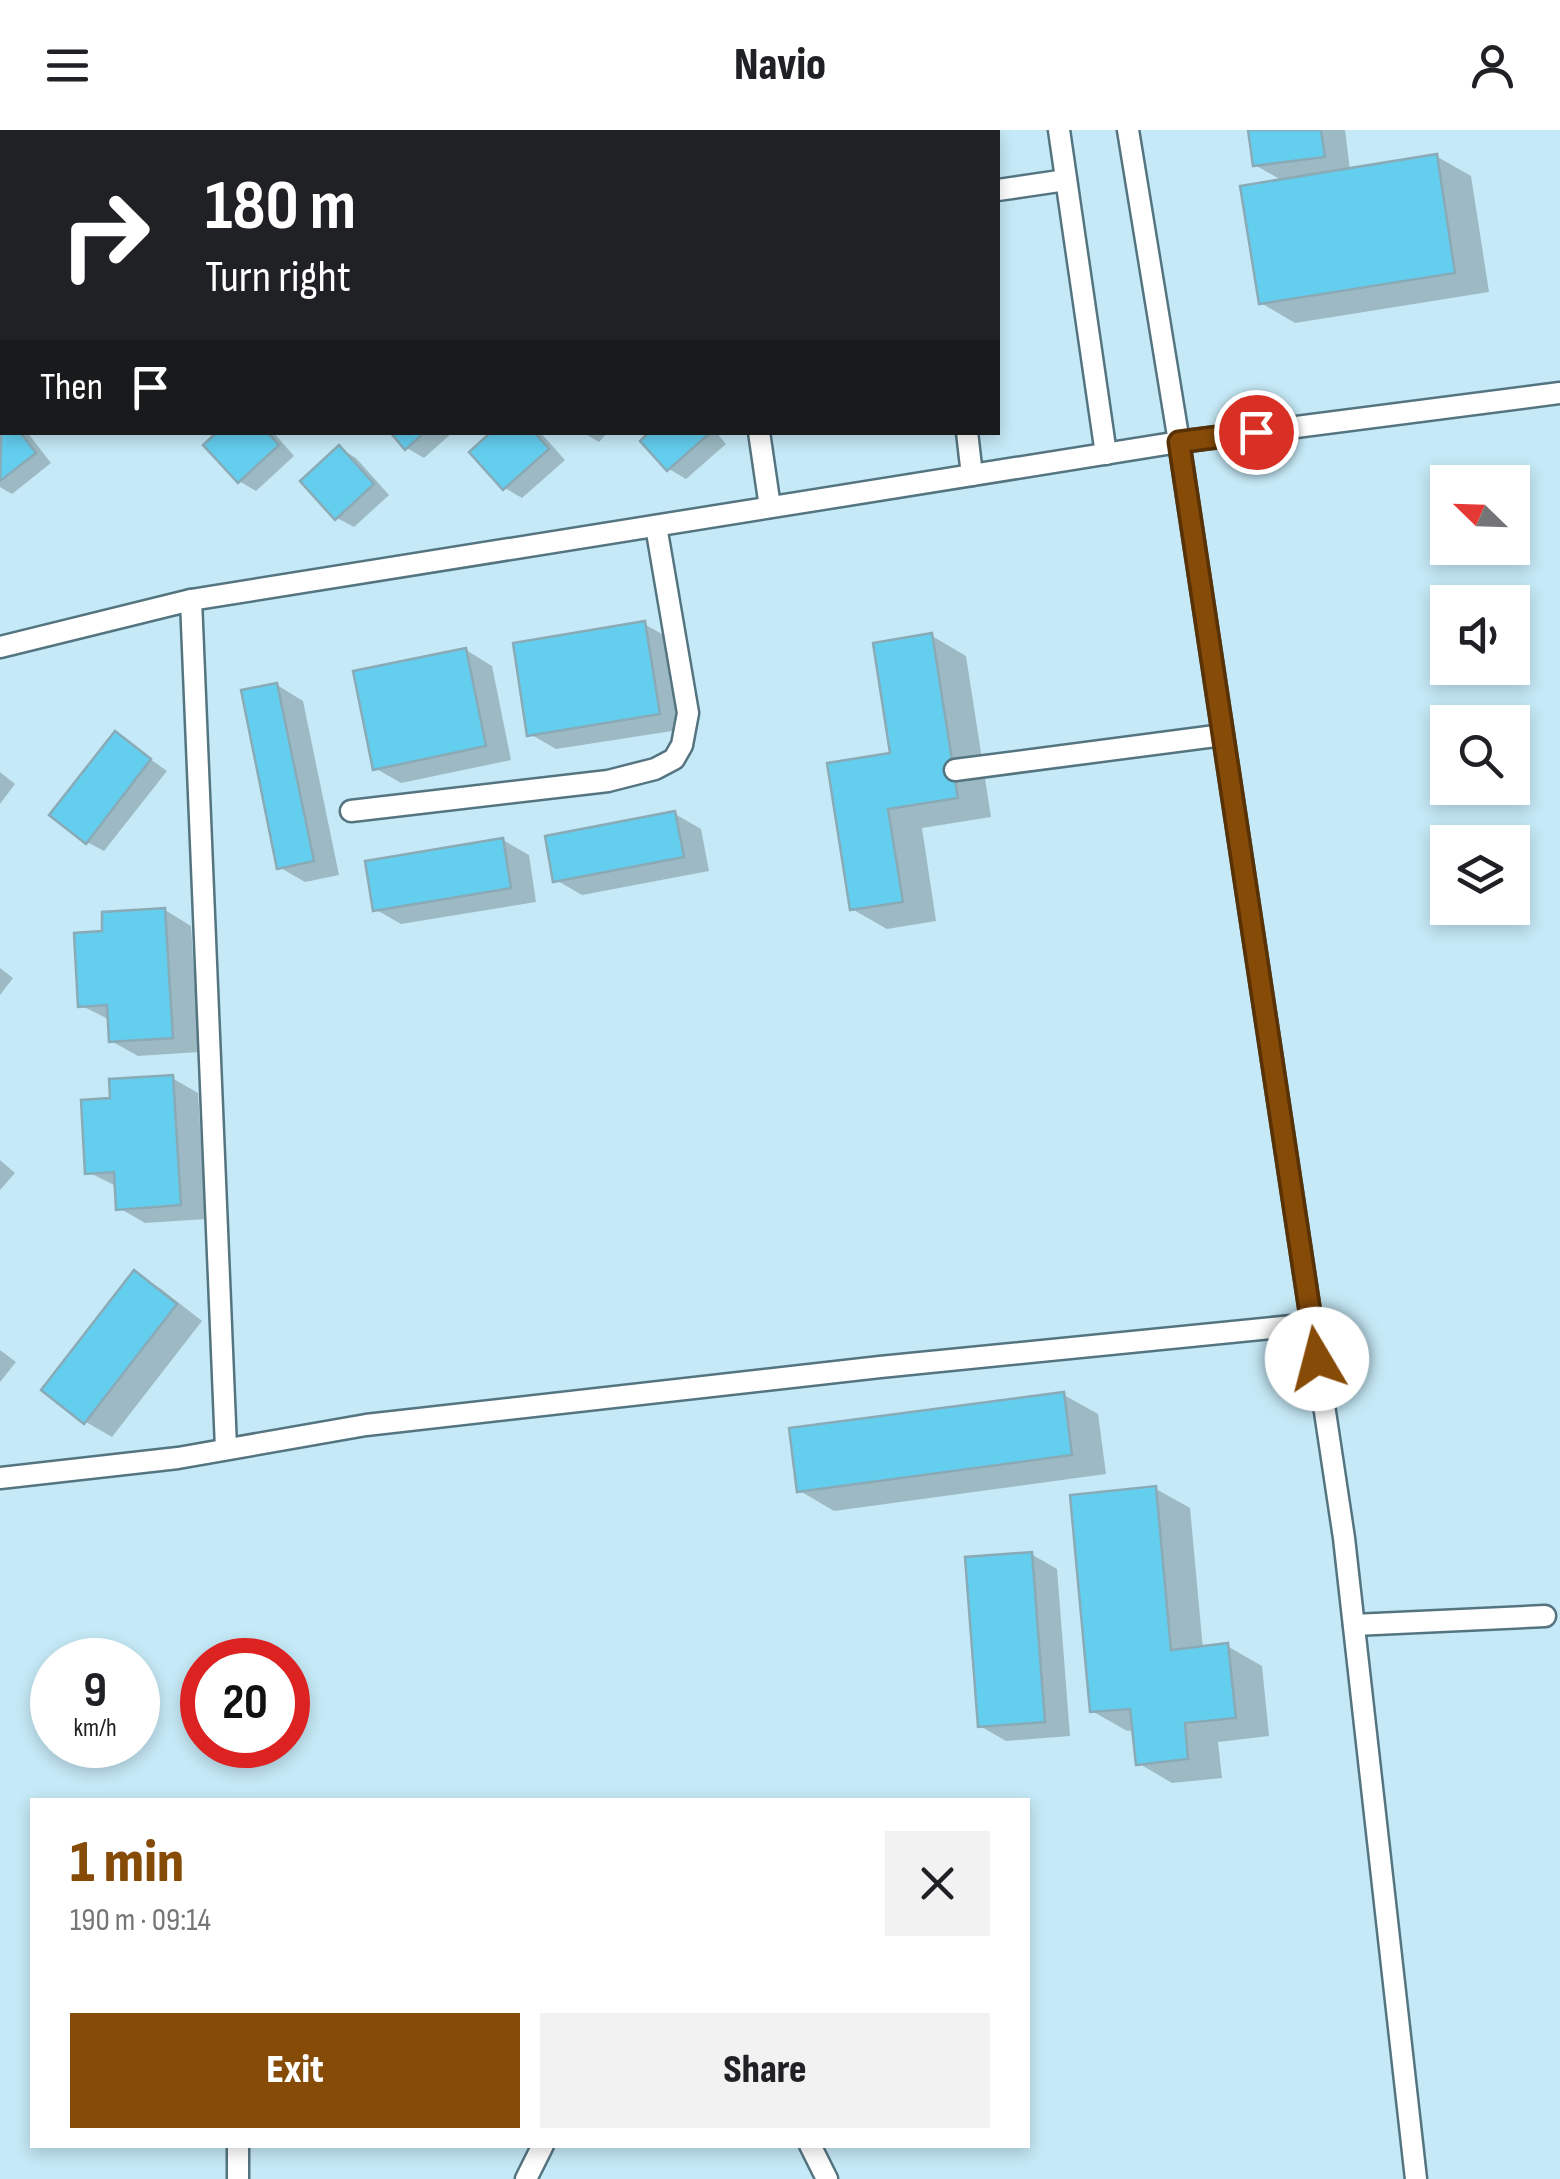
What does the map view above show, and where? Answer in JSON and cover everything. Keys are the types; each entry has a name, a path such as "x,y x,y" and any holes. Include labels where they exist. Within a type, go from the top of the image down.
{"lane":[{"path":"1059,130 1106,454"},
{"path":"1128,130 1312,1324 1354,1625 1416,2179"},
{"path":"1000,190 1066,180"},
{"path":"0,647 191,600 1179,442 1560,392"},
{"path":"759,435 770,507"},
{"path":"967,435 972,475"},
{"path":"351,811 608,781 655,769 674,758 682,745 688,713 656,526"},
{"path":"191,600 226,1448"},
{"path":"955,770 1224,736"},
{"path":"0,1478 178,1458 366,1425 840,1371 1312,1324"},
{"path":"1354,1625 1546,1616"},
{"path":"238,2148 238,2179"},
{"path":"526,2179 542,2148"},
{"path":"812,2148 827,2179"}],"building":[{"path":"1248,130 1321,130 1325,157 1253,166"},
{"path":"1437,154 1455,273 1259,304 1240,186"},
{"path":"1,435 22,435 36,453 0,481"},
{"path":"214,435 270,435 279,445 238,483 203,445"},
{"path":"392,435 422,435 405,450"},
{"path":"488,435 537,435 549,449 503,490 469,452"},
{"path":"646,435 708,435 667,471 640,441"},
{"path":"339,445 374,484 335,520 300,481"},
{"path":"645,621 660,714 527,736 513,643"},
{"path":"932,633 958,798 888,809 903,902 850,910 827,763 890,753 873,643"},
{"path":"466,648 486,746 373,770 353,671"},
{"path":"277,683 314,861 277,869 241,690"},
{"path":"115,731 151,759 86,844 49,815"},
{"path":"675,811 684,857 553,882 545,836"},
{"path":"503,838 511,888 373,911 365,861"},
{"path":"165,908 173,1038 109,1042 107,1005 78,1007 74,933 102,931 102,912"},
{"path":"173,1075 181,1205 116,1210 114,1172 85,1174 81,1100 110,1098 109,1079"},
{"path":"134,1270 177,1304 84,1424 41,1390"},
{"path":"1064,1392 1072,1455 797,1492 789,1428"},
{"path":"1156,1486 1171,1650 1228,1643 1236,1718 1185,1723 1188,1759 1136,1765 1130,1709 1090,1712 1070,1495"},
{"path":"1032,1552 1045,1722 978,1727 965,1557"}],"route":[{"path":"1256,432 1179,442 1317,1359"}]}
